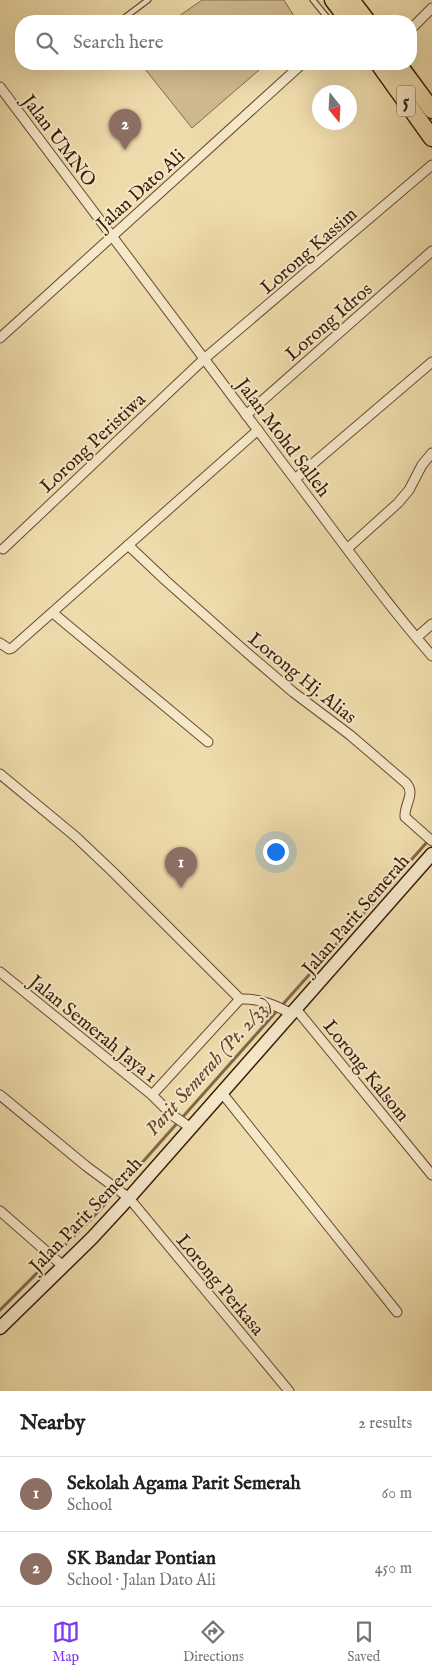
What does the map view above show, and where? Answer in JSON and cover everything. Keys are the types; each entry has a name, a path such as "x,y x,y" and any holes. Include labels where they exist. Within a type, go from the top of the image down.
{"highway":[{"path":"333,0 344,15"},
{"path":"351,0 362,15"},
{"name":"5","path":"383,70 432,138"},
{"name":"5","path":"402,70 432,110"}],"main road":[{"name":"Jalan Parit Semerah","path":"0,1328 60,1262 92,1238 188,1127 222,1093 432,854"}],"street":[{"path":"417,23 432,8"},
{"name":"Jalan Dato Ali","path":"0,338 295,70"},
{"name":"Jalan UMNO","path":"0,87 111,237"},
{"name":"Lorong Kassim","path":"204,359 432,165"},
{"name":"Jalan Mohd Salleh","path":"111,237 432,656"},
{"name":"Lorong Idros","path":"246,415 432,251"},
{"name":"Lorong Peristiwa","path":"3,549 204,359"},
{"path":"295,479 432,362"},
{"path":"0,643 7,648 11,648 53,613 258,430"},
{"path":"348,548 398,503 409,490 422,465 432,453"},
{"name":"Lorong Hj. Alias","path":"128,545 245,651 293,692 350,735 406,783 411,792 405,817 432,841"},
{"path":"53,613 208,742"},
{"path":"417,637 432,624"},
{"path":"0,774 113,872 240,999 259,1000 294,1012"},
{"name":"Jalan Semerah Jaya 1","path":"0,972 152,1095 172,1115 188,1127"},
{"path":"152,1095 240,999"},
{"name":"Lorong Kalsom","path":"294,1012 432,1175"},
{"path":"222,1093 397,1312"},
{"name":"Lorong Perkasa","path":"0,1095 127,1197 289,1391"},
{"path":"0,1211 60,1262"}],"lane":[{"path":"128,15 148,0"},
{"path":"313,0 325,15"}],"shaded area":[{"path":"202,0 284,0 293,15 181,15"},
{"path":"146,70 259,70 192,128"}],"waterway":[{"name":"Parit Semerah (Pt. 2/33)","path":"0,1310 96,1214 428,841"}],"place":[{"name":"SK Bandar Pontian","path":"125,150"},
{"name":"Sekolah Agama Parit Semerah","path":"181,888"}]}
